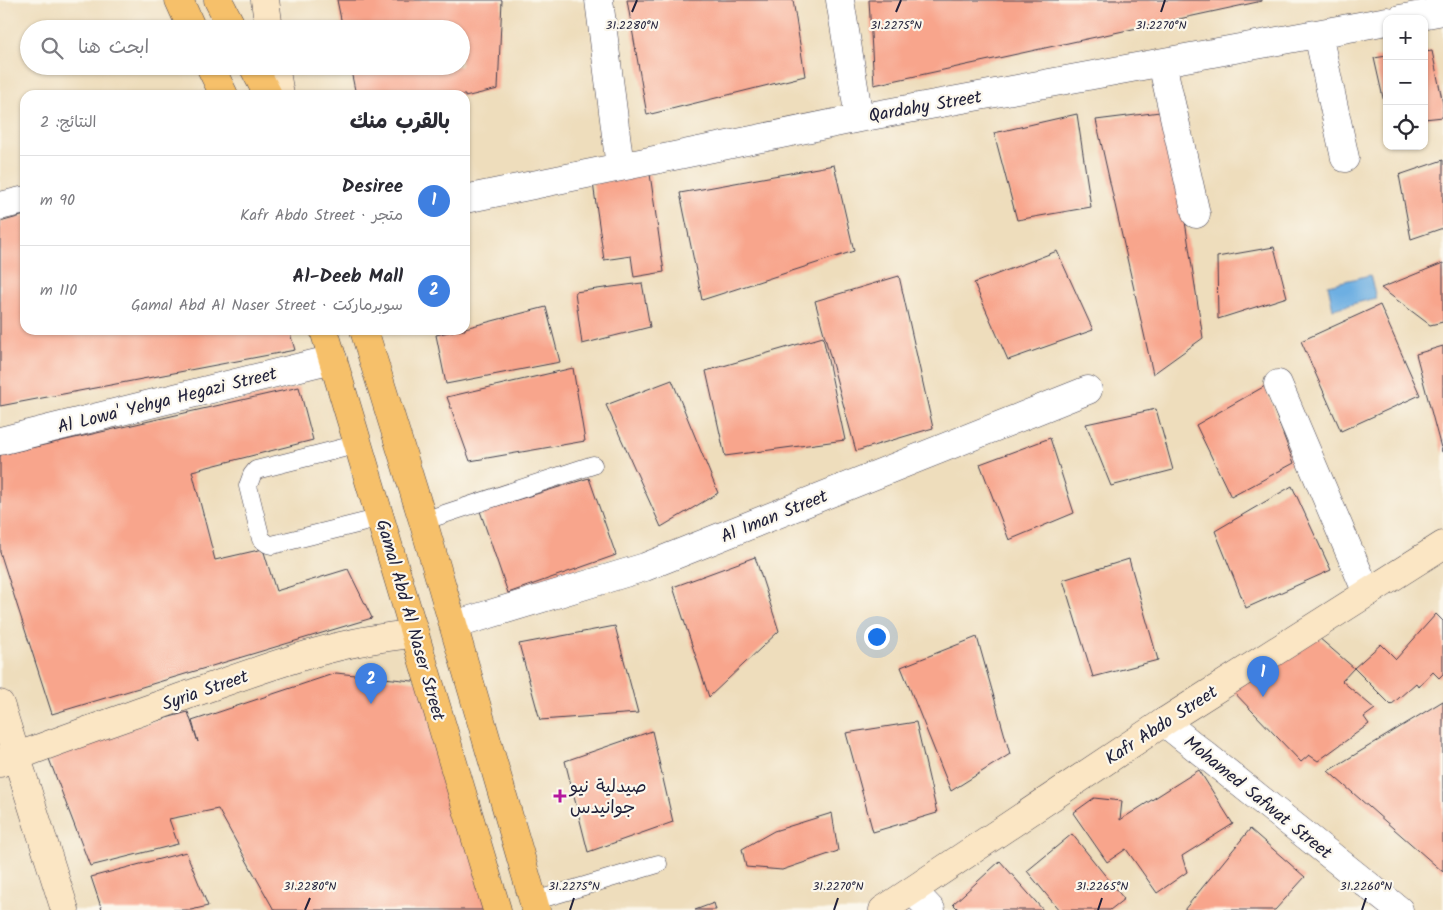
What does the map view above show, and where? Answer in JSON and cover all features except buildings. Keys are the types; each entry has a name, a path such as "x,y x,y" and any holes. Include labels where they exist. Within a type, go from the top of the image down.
{"main road":[{"path":"179,0 188,20"},
{"path":"218,0 228,20"},
{"path":"214,75 222,90"},
{"path":"258,75 265,90"},
{"name":"Gamal Abd Al Naser Street","path":"326,335 497,910"},
{"path":"366,335 454,625 535,906"}],"street":[{"path":"265,0 268,20"},
{"path":"599,0 620,167"},
{"path":"840,0 859,118"},
{"path":"1422,15 1443,11"},
{"name":"Qardahy Street","path":"470,198 859,118 1383,22"},
{"path":"1318,34 1345,158"},
{"path":"1162,63 1196,214"},
{"path":"277,75 279,90"},
{"path":"0,206 20,201"},
{"name":"Al Lowa' Yehya Hegazi Street","path":"0,441 333,359"},
{"path":"1278,384 1367,593"},
{"name":"Al Iman Street","path":"454,625 644,568 1088,390"},
{"name":"Kafr Abdo Street","path":"883,910 922,900 1164,722 1443,545"},
{"name":"Syria Street","path":"8,760 213,686 312,653 366,639 415,634"},
{"path":"0,704 8,760 65,910"},
{"name":"Mohamed Safwat Street","path":"1164,722 1399,910"}],"lane":[{"path":"359,444 256,470 248,486 261,539 272,545 381,518"},
{"path":"423,521 593,465"},
{"path":"535,906 658,864"}],"water":[{"path":"1370,275 1376,298 1333,309 1328,285"}],"place":[{"name":"Desiree","path":"1263,697"},
{"name":"Al-Deeb Mall","path":"371,704"},
{"name":"صيدلية نيو جوانيدس","path":"560,796"}]}
